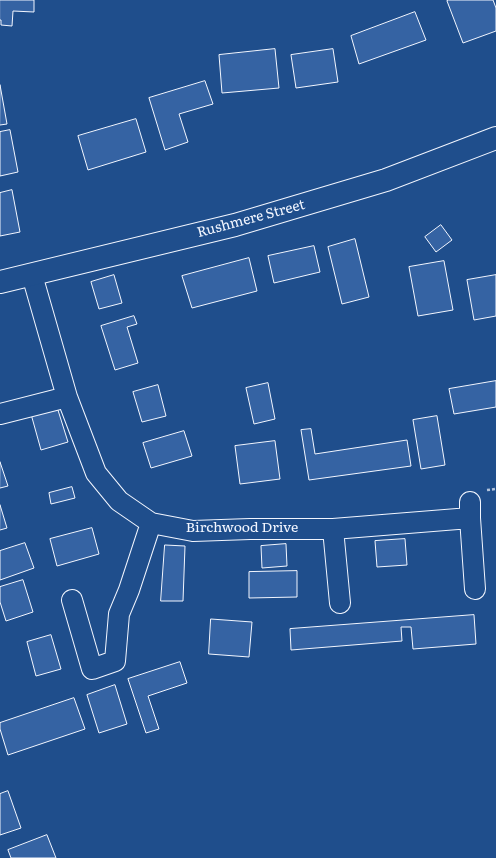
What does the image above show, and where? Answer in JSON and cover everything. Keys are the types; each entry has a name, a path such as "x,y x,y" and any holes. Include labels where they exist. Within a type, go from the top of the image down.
{"street":[{"name":"Rushmere Street","path":"0,282 242,223 386,180 496,138"},
{"name":"Birchwood Drive","path":"32,275 68,397 96,473 119,501 151,523 193,531 250,528 333,529 470,510 475,589"},
{"path":"0,414 68,397"},
{"path":"72,600 92,669 115,661 119,614 129,590 151,523"},
{"path":"333,529 340,603"}],"building":[{"path":"0,0 34,0 34,12 13,11 12,26 1,25"},
{"path":"493,0 496,8 496,31 463,43 447,1"},
{"path":"415,12 426,40 359,64 351,36"},
{"path":"275,49 279,88 222,93 219,55"},
{"path":"333,49 338,82 296,88 291,55"},
{"path":"205,81 213,104 179,114 188,142 165,150 149,98"},
{"path":"0,85 7,124 0,125"},
{"path":"136,119 146,152 88,170 78,136"},
{"path":"10,130 18,172 0,176 0,132"},
{"path":"12,190 20,232 0,236 0,193"},
{"path":"441,225 452,240 436,252 425,237"},
{"path":"355,239 369,297 342,304 328,247"},
{"path":"314,246 320,272 274,283 268,256"},
{"path":"249,258 257,291 192,308 182,276"},
{"path":"444,261 453,310 418,316 409,267"},
{"path":"114,275 122,303 99,309 91,282"},
{"path":"496,275 496,316 474,320 467,280"},
{"path":"134,316 137,324 127,327 138,363 115,370 101,326"},
{"path":"496,381 496,407 454,414 449,389"},
{"path":"268,383 275,419 254,424 246,388"},
{"path":"158,385 166,416 142,422 133,392"},
{"path":"57,407 68,442 41,450 31,414"},
{"path":"437,416 445,465 421,469 413,420"},
{"path":"311,429 315,454 407,440 411,466 309,480 301,430"},
{"path":"184,431 192,456 151,468 143,443"},
{"path":"275,441 280,479 240,484 235,446"},
{"path":"0,462 8,486 0,488"},
{"path":"72,487 75,498 51,504 49,493"},
{"path":"0,505 7,528 0,530"},
{"path":"92,528 99,554 57,566 50,539"},
{"path":"405,539 407,565 377,567 375,541"},
{"path":"25,543 34,568 0,580 0,551"},
{"path":"286,544 287,566 262,568 261,546"},
{"path":"165,545 185,546 183,601 161,601"},
{"path":"297,571 297,597 249,598 249,572"},
{"path":"23,580 33,612 6,621 0,602 0,587"},
{"path":"474,615 476,644 413,649 411,627 401,627 402,641 291,650 290,629"},
{"path":"211,619 252,622 249,657 209,654"},
{"path":"51,635 61,669 36,676 27,642"},
{"path":"180,662 187,683 148,696 159,729 146,733 128,679"},
{"path":"115,685 127,724 99,733 87,695"},
{"path":"74,698 85,729 8,755 0,729 0,723"},
{"path":"8,791 21,828 0,835 0,794"},
{"path":"47,835 56,858 11,858 8,850"}]}
